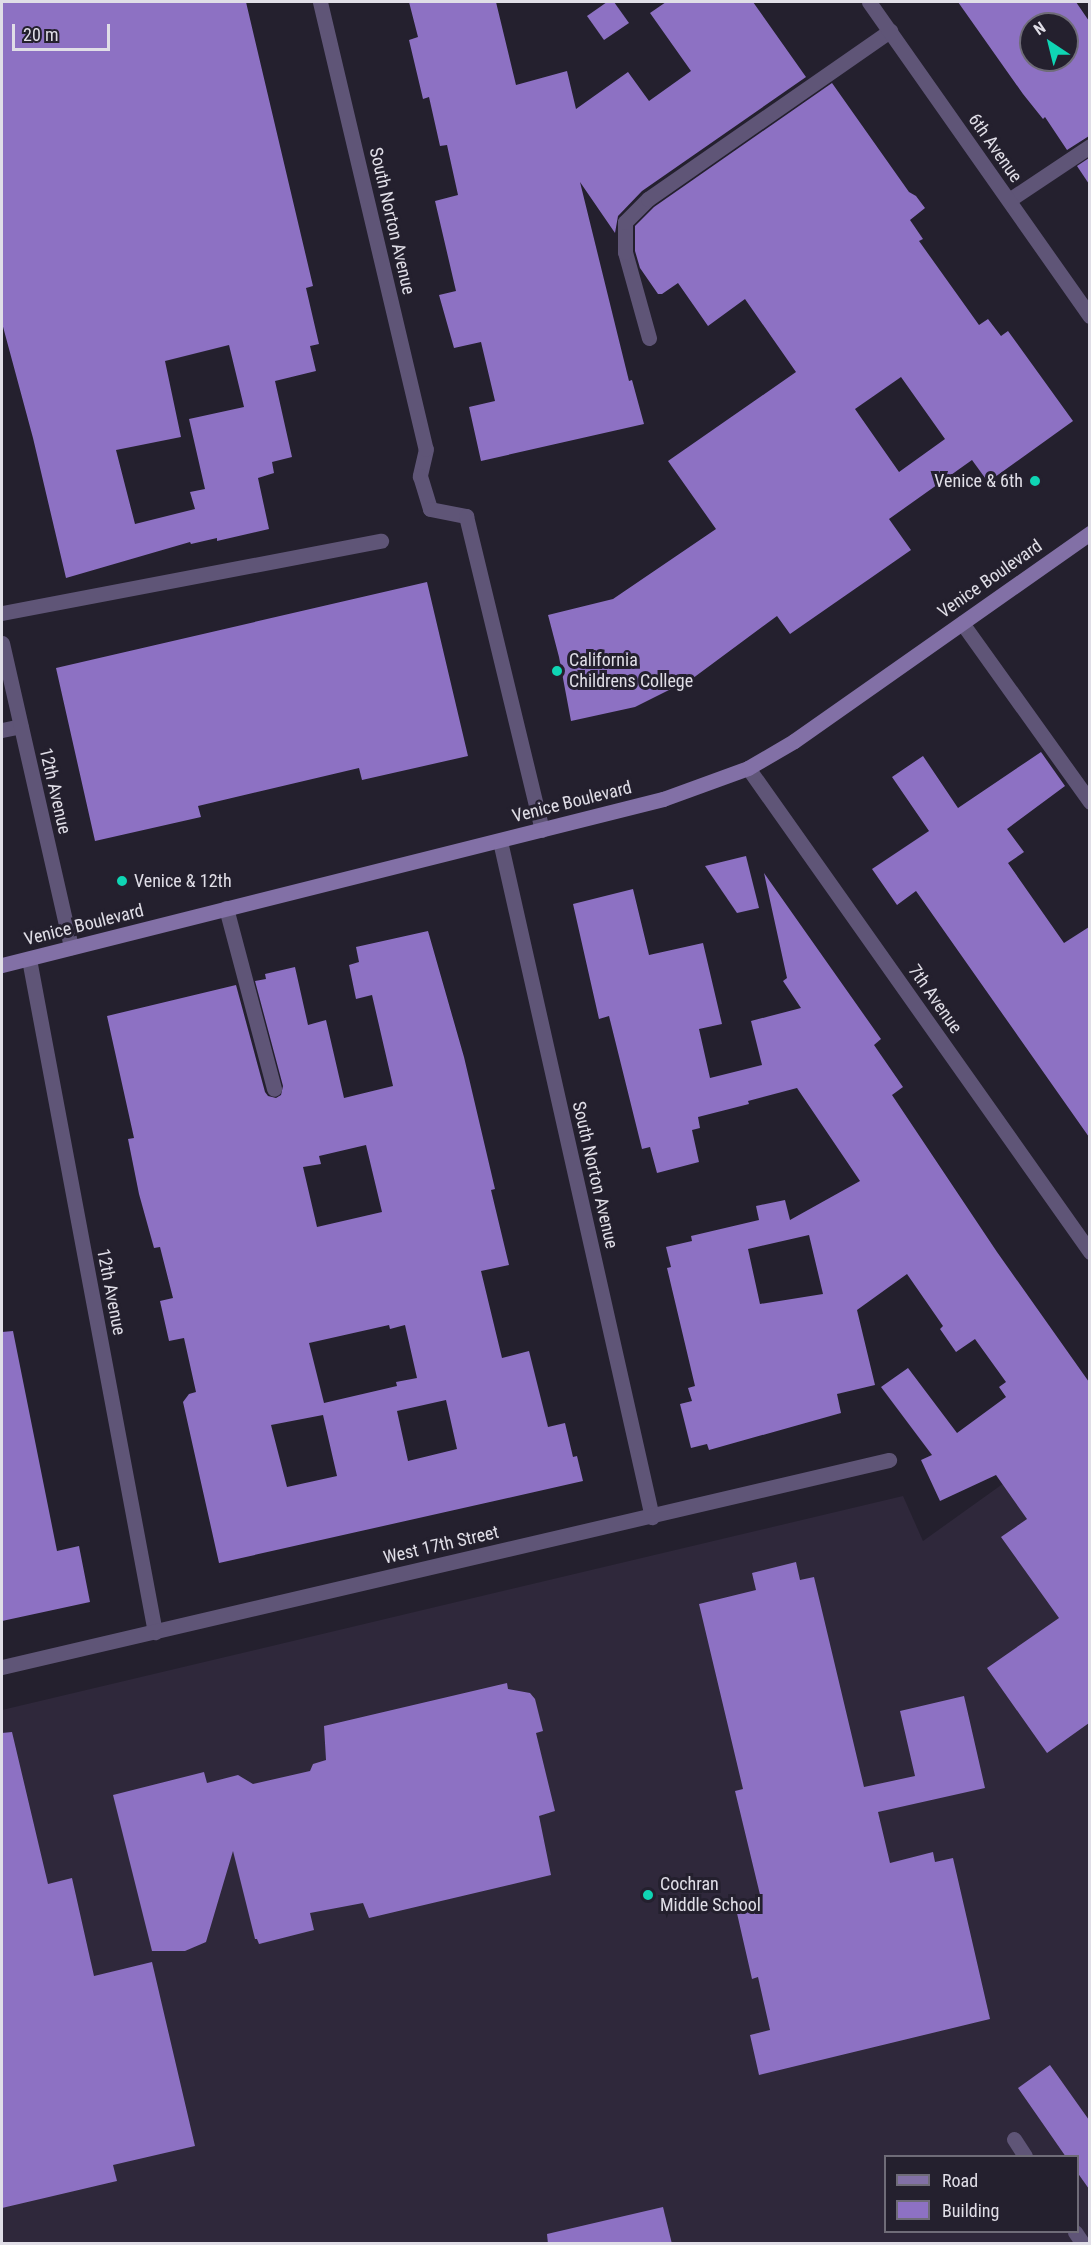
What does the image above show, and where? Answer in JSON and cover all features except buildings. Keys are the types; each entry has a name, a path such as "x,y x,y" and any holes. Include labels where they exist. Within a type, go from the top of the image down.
{"main road":[{"name":"Venice Boulevard","path":"2,965 663,799 748,768 794,741 1089,533"}],"street":[{"name":"South Norton Avenue","path":"320,2 426,449 420,476 430,509 466,516 542,830"},
{"name":"6th Avenue","path":"869,2 1089,316"},
{"path":"649,338 625,252 625,222 648,199 890,31"},
{"path":"1009,200 1089,146"},
{"path":"2,613 381,541"},
{"path":"962,623 1089,802"},
{"name":"12th Avenue","path":"2,643 71,947"},
{"path":"2,730 21,726"},
{"name":"7th Avenue","path":"748,768 1089,1252"},
{"name":"South Norton Avenue","path":"500,841 652,1517"},
{"path":"226,908 274,1089"},
{"name":"12th Avenue","path":"29,959 155,1632"},
{"name":"West 17th Street","path":"2,1667 889,1460"},
{"path":"1014,2139 1024,2155"}],"shaded area":[{"path":"1089,1422 1089,2243 2,2243 2,1710 903,1496 923,1541"}],"place":[{"name":"Venice & 6th","path":"1035,481"},
{"name":"California Childrens College","path":"557,671"},
{"name":"Venice & 12th","path":"122,881"},
{"name":"Cochran Middle School","path":"648,1895"}]}
